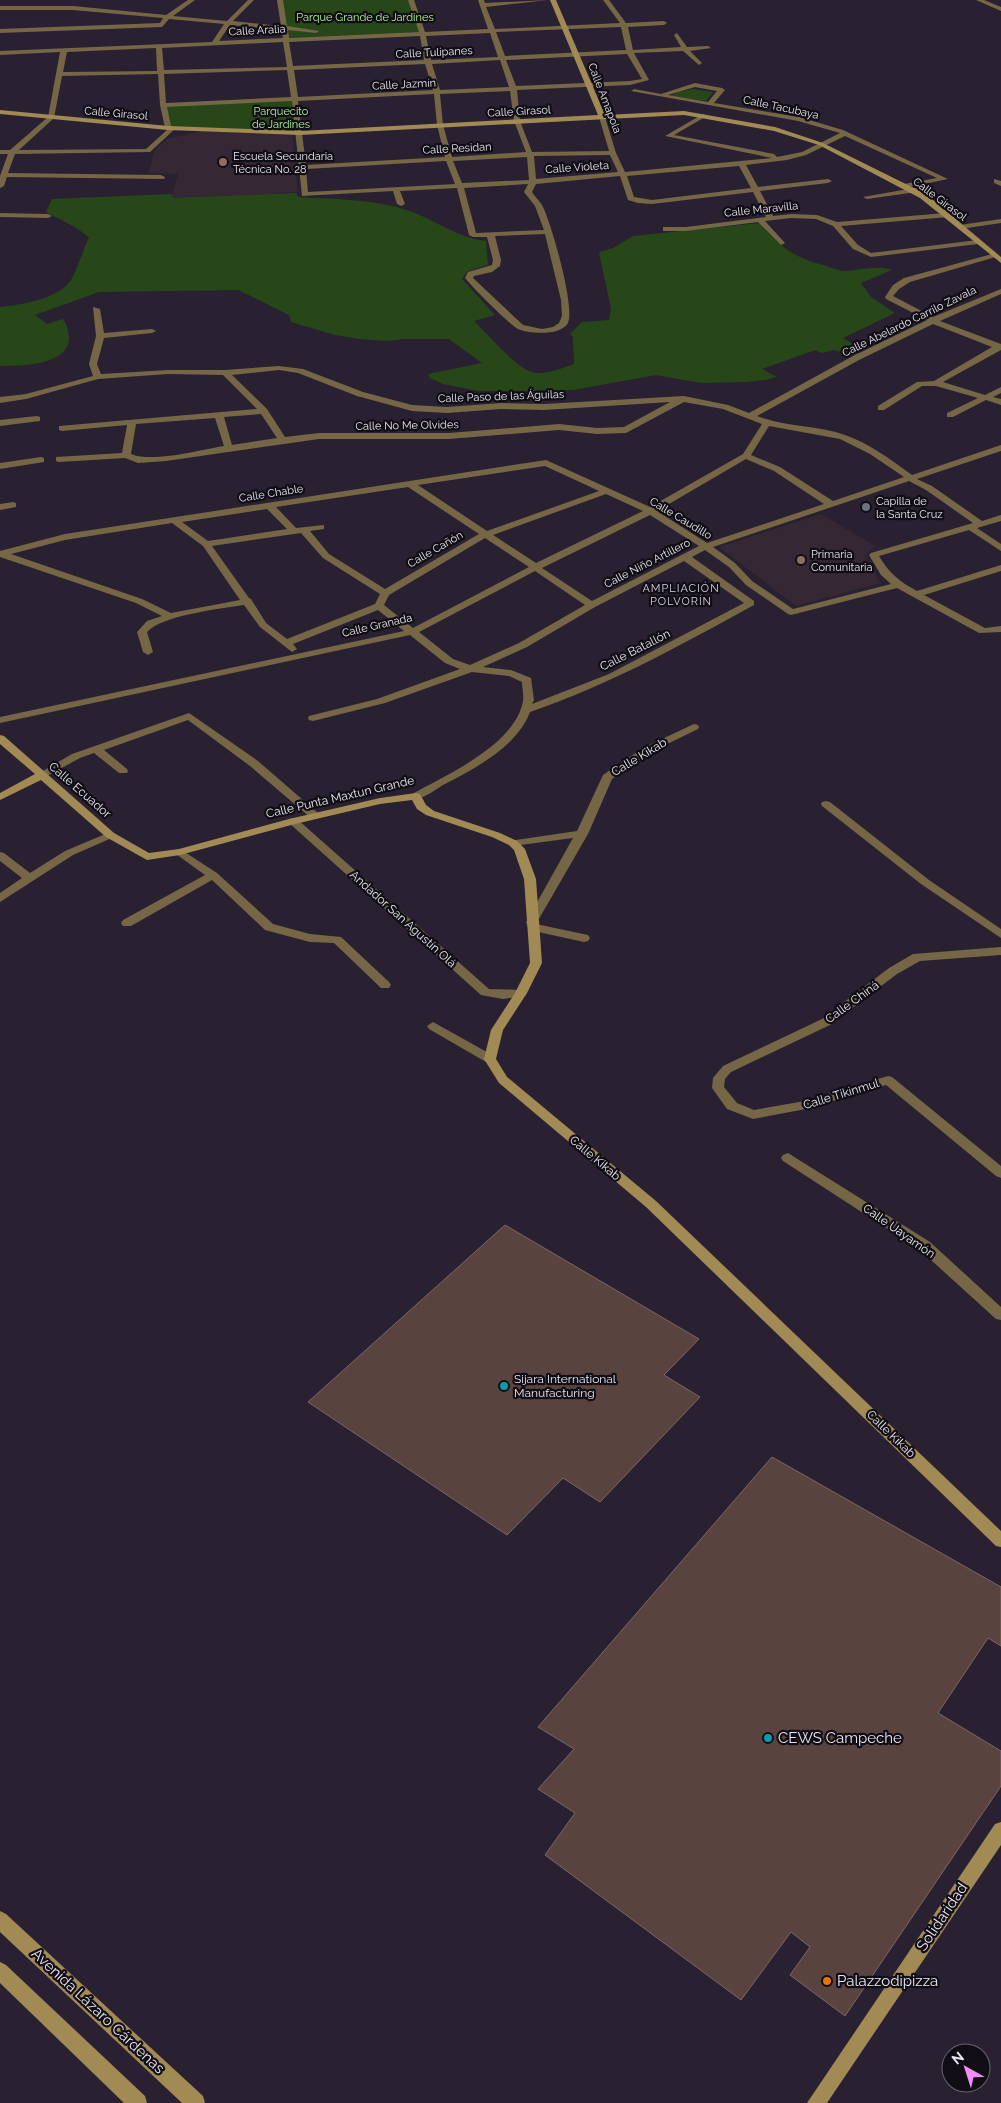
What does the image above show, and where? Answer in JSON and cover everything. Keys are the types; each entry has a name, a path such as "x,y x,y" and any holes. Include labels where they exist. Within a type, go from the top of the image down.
{"street":[{"path":"0,31 162,25 166,18 192,0"},
{"path":"215,42 228,23 251,0"},
{"path":"280,0 300,133 302,167"},
{"path":"411,0 422,32 428,62 438,92 440,125 449,160 460,186 473,235 491,236 548,232"},
{"path":"491,236 496,266 489,270 471,274 469,278 520,327 542,331 555,329 562,324 566,316 565,300 548,232 539,206 528,192 534,182 530,155 517,121 513,88 482,2 545,0"},
{"name":"Calle Amapola","path":"553,0 602,117 612,153 623,175 631,198 638,201 652,202 756,190"},
{"path":"606,0 624,24 630,52"},
{"path":"979,0 1001,9"},
{"path":"0,8 73,8 366,35"},
{"name":"Calle Aralia","path":"0,53 271,41 286,38 664,23"},
{"path":"677,35 685,49 699,63"},
{"path":"0,152 148,151 170,128 163,105 159,45"},
{"name":"Calle Tulipanes","path":"59,74 161,74 290,69 708,48"},
{"path":"0,186 13,151 51,118 64,50"},
{"name":"Calle Jazmín","path":"163,105 630,83 646,80 630,52"},
{"path":"661,95 695,85 722,90 710,103"},
{"name":"Calle Tacubaya","path":"634,91 799,119 845,133 944,179 911,188"},
{"name":"Calle Girasol","path":"0,112 170,128 300,133 684,112 774,129 822,144 911,188 997,255"},
{"path":"703,116 668,136 787,158"},
{"name":"Calle Violeta","path":"302,167 305,194 534,182 742,164 787,158 804,154 845,133"},
{"name":"Calle Residan","path":"302,167 530,155 612,153"},
{"path":"742,164 770,217"},
{"path":"4,176 161,176"},
{"path":"756,190 828,181"},
{"path":"867,197 911,188"},
{"path":"396,190 402,204"},
{"path":"0,215 48,216"},
{"name":"Calle Maravilla","path":"666,229 686,229 770,217 807,216 836,224 946,215"},
{"path":"759,219 781,243"},
{"path":"960,227 1001,221"},
{"path":"836,224 864,254 871,255 978,242"},
{"path":"997,255 907,280 896,287 889,297 935,321 1000,347"},
{"name":"Calle Abelardo Carrilo Zavala","path":"749,417 856,358 959,308 1001,291"},
{"path":"96,309 100,336 93,364 98,377"},
{"path":"100,336 152,331"},
{"path":"936,383 1000,347"},
{"name":"Calle Paso de las Águilas","path":"0,400 26,396 98,377 168,372 225,373 279,368 300,371 343,388 412,408 447,410 684,399 725,407 767,423 842,438 873,452 982,525"},
{"path":"225,373 264,411 282,440"},
{"path":"881,408 920,384 936,383 1001,402"},
{"path":"950,415 1001,390"},
{"name":"Calle No Me Olvides","path":"59,458 126,455 138,460 166,458 319,436 449,436 559,427 597,431 626,430 684,399"},
{"path":"62,428 264,411"},
{"path":"219,416 229,448"},
{"path":"0,423 37,419"},
{"path":"126,455 132,422"},
{"name":"Calle Granada","path":"0,720 200,678 297,655 412,632 534,568 650,511 746,456 767,423"},
{"name":"Calle Niño Artillero","path":"313,718 381,702 470,669 523,645 592,605 706,546 1001,448"},
{"path":"746,456 778,469 830,504"},
{"path":"0,466 41,460"},
{"name":"Calle Caudillo","path":"546,464 650,511 706,546 732,565 749,583 791,612 898,585"},
{"name":"Calle Chable","path":"1,554 64,537 546,464"},
{"path":"410,484 484,535 592,605"},
{"name":"Calle Cañón","path":"385,593 484,535 607,491"},
{"path":"0,507 13,505"},
{"path":"268,505 299,530 326,556 385,593 379,606 286,643"},
{"path":"1001,518 874,555 884,573 898,585 915,595 983,631 1001,629"},
{"path":"173,520 206,544 248,601 263,625 286,643 297,655"},
{"path":"206,544 321,527"},
{"path":"970,527 1001,548"},
{"path":"1,554 138,601 170,616"},
{"name":"Calle Batallón","path":"525,710 563,698 619,674 751,603 685,557"},
{"path":"915,595 1001,568"},
{"path":"148,652 142,632 150,623 170,616 248,601"},
{"path":"379,606 449,661 470,669"},
{"name":"Calle Punta Maxtun Grande","path":"146,857 180,852 293,821 380,801 416,796 495,750 510,737 525,710 530,691 527,680 511,673 470,669"},
{"path":"0,797 76,756 189,716 229,744 315,816"},
{"name":"Calle Kikab","path":"532,924 582,834 606,777 647,750 694,727"},
{"name":"Calle Ecuador","path":"0,738 110,835 146,857"},
{"path":"96,749 122,771"},
{"path":"416,796 421,806 430,813 496,835 513,843 519,849 530,880 536,963 521,994 497,1030 490,1059 433,1026"},
{"path":"826,804 925,882 1001,934"},
{"name":"Andador San Agustín Olá","path":"293,821 485,992 503,995 521,994"},
{"path":"513,843 582,834"},
{"path":"0,898 69,853 110,835"},
{"path":"180,852 213,875 269,927 310,938 337,940 385,985"},
{"path":"0,855 29,878"},
{"path":"128,923 213,875"},
{"path":"532,924 584,938"},
{"name":"Calle Chiná","path":"718,1088 720,1078 727,1069 826,1022 893,971 917,957 1001,951"},
{"name":"Calle Kikab","path":"490,1059 503,1080 651,1204 1001,1541"},
{"name":"Calle Tikinmul","path":"718,1088 732,1106 753,1114 806,1105 888,1080 1001,1173"},
{"name":"Calle Uayamón","path":"788,1158 925,1246 1001,1315"},
{"name":"Solidaridad","path":"816,2103 1001,1830"},
{"name":"Avenida Lázaro Cárdenas","path":"0,1920 196,2103"},
{"path":"0,1972 138,2103"}],"shaded area":[{"name":"Escuela Secundaria Técnica No. 28","path":"202,131 292,135 298,192 274,193 274,197 171,199 178,174 149,173 154,151 167,139"},
{"name":"Primaria Comunitaria","path":"821,514 875,546 865,556 881,583 796,606 719,547"}],"green space":[{"name":"Parque Grande de Jardines","path":"280,0 409,0 422,32 286,38"},
{"path":"693,89 713,92 706,101 671,96 678,92"},
{"name":"Parquecito de Jardines","path":"295,100 300,133 170,127 163,107"},
{"path":"296,193 298,197 362,201 400,208 464,236 486,241 488,265 468,271 462,279 495,315 474,321 512,359 529,371 536,373 551,372 574,364 573,337 570,334 582,322 609,320 611,309 599,252 613,248 633,236 759,223 787,250 812,262 842,271 875,268 892,270 861,283 871,297 895,313 843,338 862,349 857,351 859,353 856,356 834,350 822,353 815,350 762,369 777,377 765,380 701,383 656,375 573,390 478,391 443,384 430,378 428,374 482,363 449,339 387,341 335,335 291,322 289,315 238,290 99,292 35,315 47,324 63,319 69,337 67,347 61,354 53,359 42,362 19,366 0,366 0,307 39,300 65,287 74,275 89,237 75,227 46,212 52,199 172,194 173,198"}],"building":[{"name":"Sijara International Manufacturing","path":"505,1225 699,1339 664,1375 700,1397 600,1502 563,1478 507,1535 308,1402"},
{"name":"CEWS Campeche","path":"772,1457 1001,1587 1001,1646 988,1638 938,1713 1001,1751 1001,1786 845,2016 790,1975 810,1947 791,1932 741,2000 545,1855 575,1813 538,1789 574,1749 538,1727"}],"place":[{"name":"Escuela Secundaria Técnica No. 28","path":"223,162"},
{"name":"Capilla de la Santa Cruz","path":"866,507"},
{"name":"Primaria Comunitaria","path":"801,560"},
{"name":"Sijara International Manufacturing","path":"504,1386"},
{"name":"CEWS Campeche","path":"768,1738"},
{"name":"Palazzodipizza","path":"827,1981"}],"district":[{"name":"AMPLIACIÓN POLVORÍN","path":"681,594"}]}
